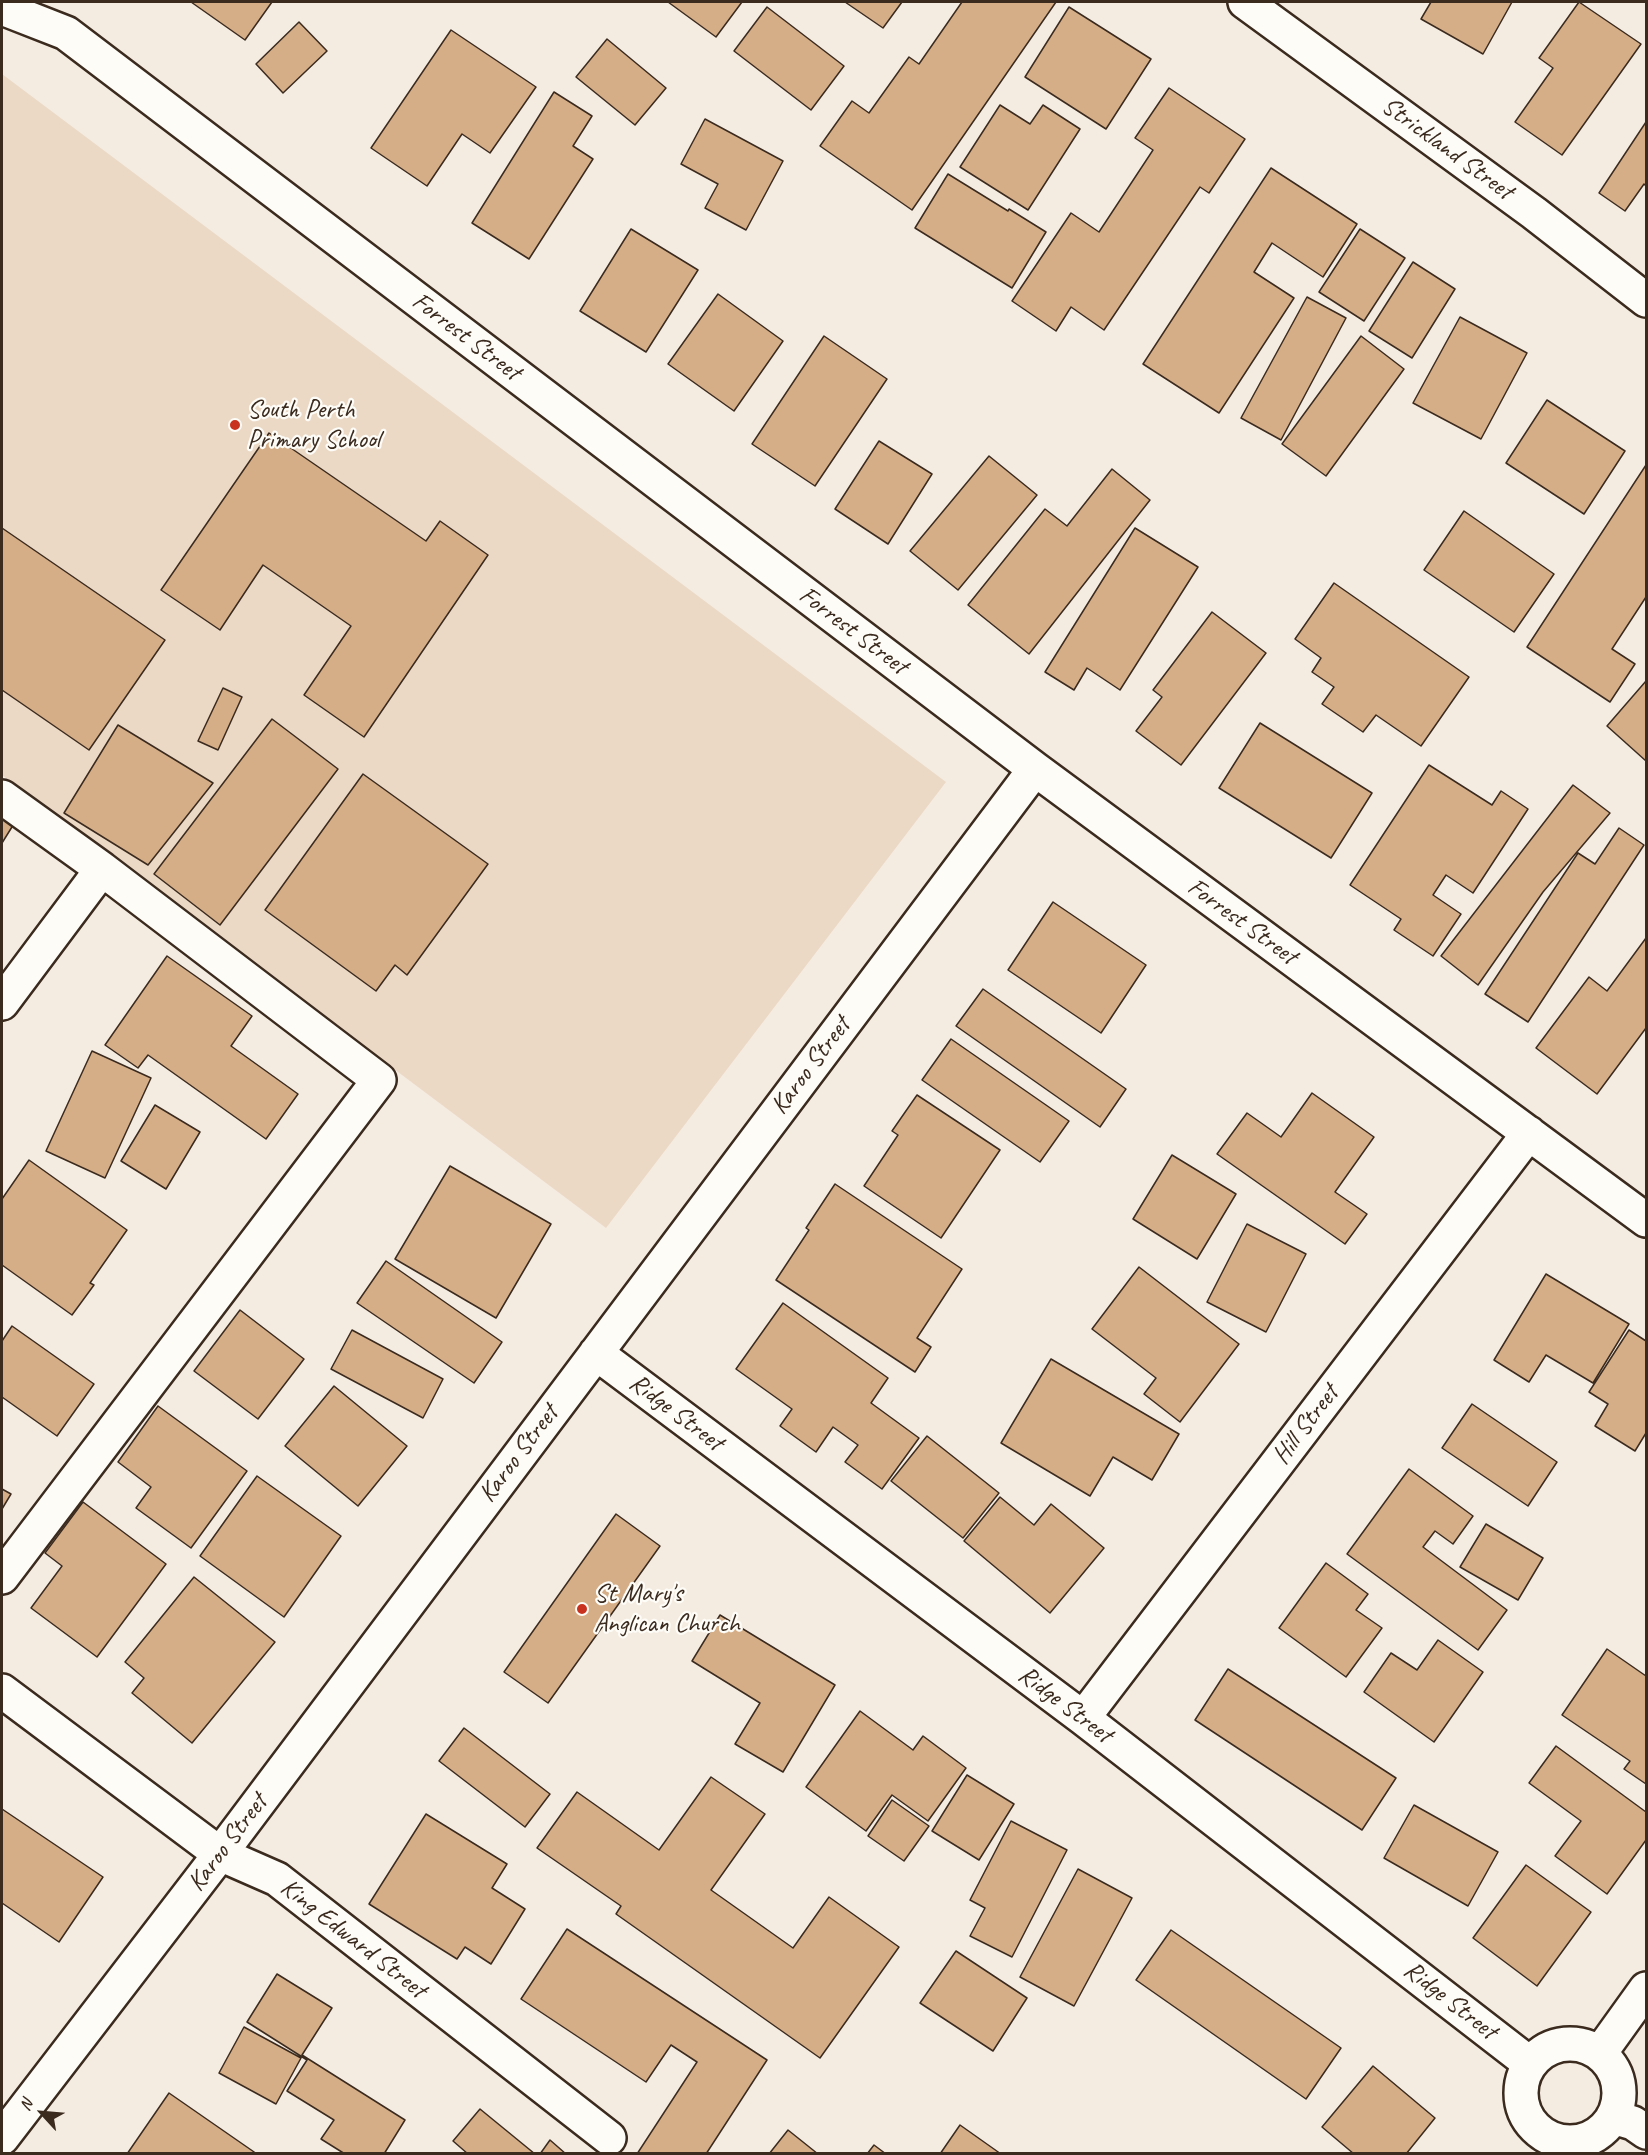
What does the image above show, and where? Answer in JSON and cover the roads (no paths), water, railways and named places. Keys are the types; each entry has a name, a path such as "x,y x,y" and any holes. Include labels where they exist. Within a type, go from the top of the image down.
{"street":[{"name":"Forrest Street","path":"44,2 66,33"},
{"name":"Strickland Street","path":"1245,2 1534,213 1647,300"},
{"name":"Forrest Street","path":"2,8 66,33 1035,769 1647,1220"},
{"name":"Karoo Street","path":"2,2138 220,1854 1035,769"},
{"path":"2,797 102,869 379,1080 2,1577"},
{"path":"2,1003 102,869"},
{"name":"Hill Street","path":"1083,1718 1529,1133"},
{"name":"Ridge Street","path":"596,1353 1083,1718 1529,2062"},
{"name":"King Edward Street","path":"2,1690 220,1854 277,1879 609,2138"},
{"path":"1600,2053 1647,1989"},
{"path":"1559,2044 1585,2045 1600,2053 1612,2066 1619,2093 1613,2117 1590,2138 1537,2144 1527,2118 1520,2088 1529,2062 1559,2044"},
{"path":"1613,2117 1633,2123 1647,2132"}],"place":[{"name":"South Perth Primary School","path":"235,425"},
{"name":"St Mary's Anglican Church","path":"582,1609"}]}
